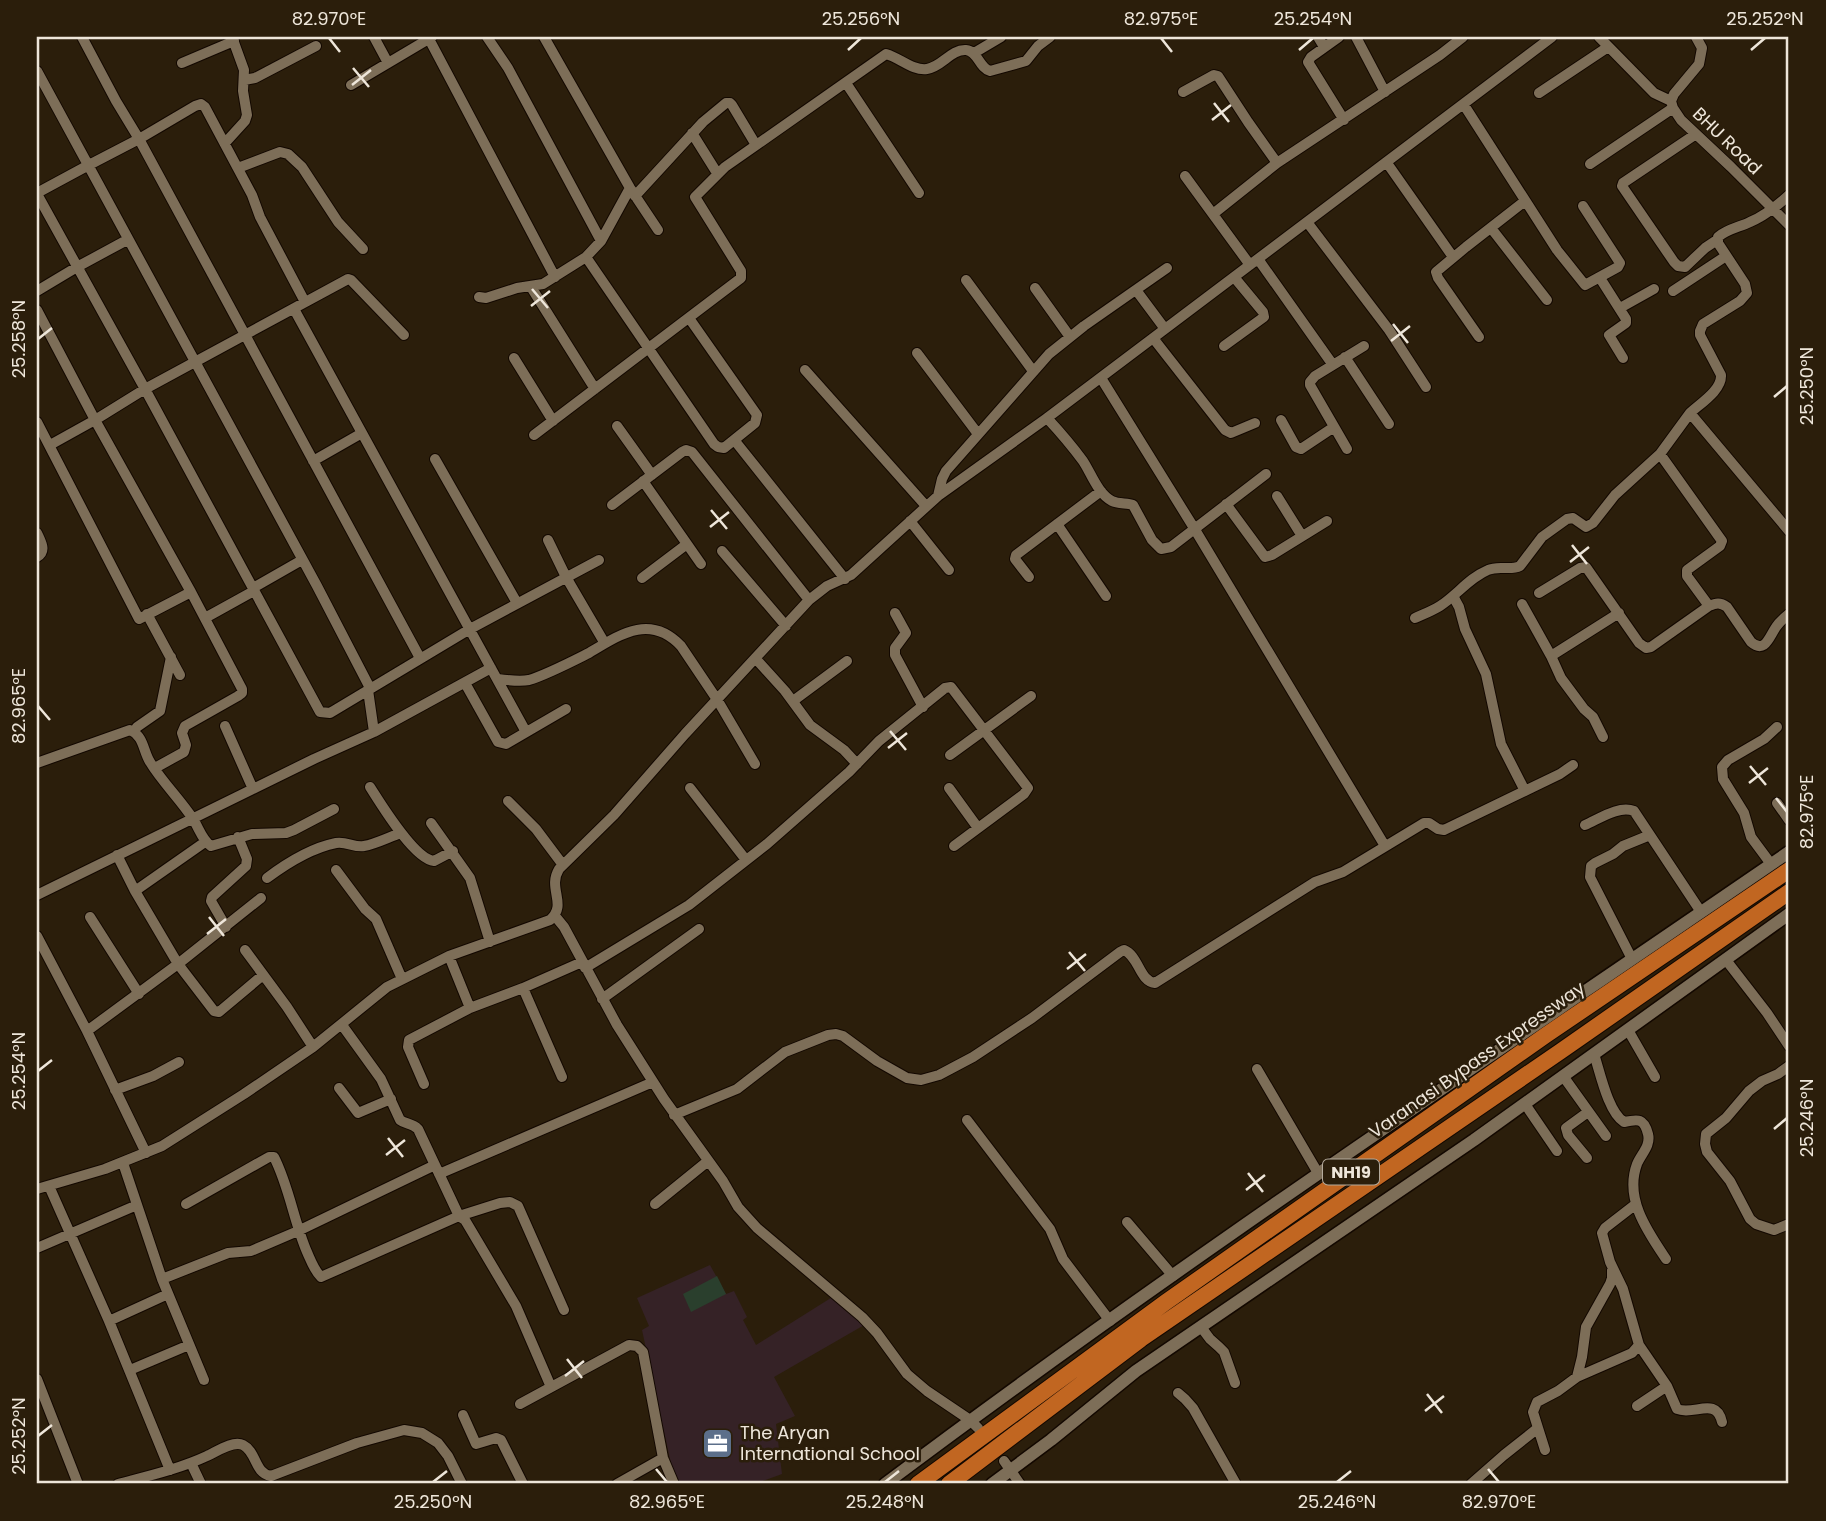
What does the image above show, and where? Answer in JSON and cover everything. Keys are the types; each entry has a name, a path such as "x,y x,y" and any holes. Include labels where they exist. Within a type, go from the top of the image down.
{"highway":[{"name":"Varanasi Bypass Expressway","path":"918,1484 1177,1294 1546,1035 1789,870"},
{"name":"NH19","path":"949,1484 1141,1339 1573,1044 1789,892"}],"street":[{"path":"82,37 420,658"},
{"path":"374,37 388,63"},
{"path":"487,37 508,68 601,241"},
{"path":"544,37 657,230"},
{"path":"974,53 1001,37"},
{"path":"534,435 742,275 695,197 717,173 886,54 923,69 936,66 961,50 968,50 974,53 984,69 990,71 1026,61 1038,46 1050,37"},
{"path":"1318,37 1324,47"},
{"path":"1339,37 1311,57 1309,65 1344,120"},
{"path":"1356,37 1385,92"},
{"path":"1213,214 1277,163 1440,55 1462,37"},
{"path":"37,1189 122,1163 162,1146 313,1047 379,993 402,979 449,956 550,920 555,916 558,905 555,876 563,865 614,815 809,600 827,586 851,575 938,496 1101,378 1552,37"},
{"path":"1590,164 1672,105 1654,93 1599,37"},
{"name":"BHU Road","path":"1696,37 1702,48 1699,64 1674,94 1672,105 1681,120 1789,225"},
{"path":"351,85 430,38 555,277"},
{"path":"181,63 233,39 244,71 243,91 247,118 225,143"},
{"path":"244,80 255,78 316,46"},
{"path":"1539,93 1608,47"},
{"path":"37,71 369,689 374,732"},
{"path":"1183,92 1214,75 1219,76 1277,163"},
{"path":"846,83 919,193"},
{"path":"479,297 486,298 517,288 543,284 586,257 601,241 633,192 710,115 726,103 730,103 756,145"},
{"path":"305,302 225,143 201,104 37,194 320,712 330,713 470,629 599,559"},
{"path":"1464,105 1557,250 1582,283 1587,285 1618,267 1620,263 1583,206"},
{"path":"692,134 717,173"},
{"path":"1696,135 1622,186 1678,266 1685,267 1724,233 1753,221 1789,195"},
{"path":"238,168 280,152 288,154 302,167 338,222 363,249"},
{"path":"1387,163 1453,257"},
{"path":"1185,176 1333,365"},
{"path":"1479,337 1436,275 1438,269 1525,201"},
{"path":"1307,222 1389,330 1426,387"},
{"path":"1491,228 1547,300"},
{"path":"37,291 127,240"},
{"path":"1415,618 1441,606 1488,570 1520,566 1542,537 1567,519 1573,518 1586,527 1593,523 1615,495 1660,454 1690,413 1718,387 1722,379 1700,335 1701,327 1740,301 1747,293 1745,284 1717,240"},
{"path":"1673,291 1726,256"},
{"path":"586,257 714,444 724,448 755,423 757,415 689,318"},
{"path":"938,496 946,471 1049,354 1167,268"},
{"path":"1224,346 1264,317 1234,277"},
{"path":"1600,278 1626,319 1626,323 1609,335 1623,358"},
{"path":"50,445 145,389 345,280 351,280 404,335"},
{"path":"966,280 1033,370"},
{"path":"531,287 595,389"},
{"path":"1035,288 1070,337"},
{"path":"1620,308 1654,289"},
{"path":"1136,290 1165,329"},
{"path":"294,309 526,732"},
{"path":"37,310 205,618 242,692 185,726 182,733 186,745 184,752 155,768"},
{"path":"1153,338 1225,430 1231,433 1255,423"},
{"path":"1347,449 1310,382 1315,376 1364,346"},
{"path":"917,353 978,434"},
{"path":"1345,357 1389,424"},
{"path":"514,358 553,421"},
{"path":"805,370 926,506"},
{"path":"1101,378 1385,846"},
{"path":"1690,413 1789,531"},
{"path":"1047,418 1071,445 1101,491 1114,502 1133,505 1152,540 1161,549 1171,547 1266,474"},
{"path":"1281,421 1296,447 1301,449 1334,427"},
{"path":"37,422 139,618 191,592"},
{"path":"617,426 701,564"},
{"path":"313,461 362,433"},
{"path":"735,441 845,579"},
{"path":"612,505 682,452 692,452 809,600"},
{"path":"1660,454 1722,541 1720,546 1687,570 1687,576 1709,606"},
{"path":"435,459 517,603"},
{"path":"1029,577 1015,557 1101,491"},
{"path":"1277,496 1302,536"},
{"path":"1226,504 1265,557 1327,521"},
{"path":"910,521 949,570"},
{"path":"1057,524 1106,596"},
{"path":"37,533 43,549 37,557"},
{"path":"548,540 604,642"},
{"path":"642,578 687,544"},
{"path":"722,551 786,626"},
{"path":"205,618 302,560"},
{"path":"1539,593 1586,567 1639,643 1646,648 1716,603 1727,607 1751,642 1760,647 1766,644 1779,622 1789,614"},
{"path":"1453,596 1486,674 1501,744 1525,791"},
{"path":"1522,604 1563,683 1593,717 1603,737"},
{"path":"895,613 906,633 894,652 923,707"},
{"path":"1551,656 1619,613"},
{"path":"147,614 180,675"},
{"path":"497,679 517,681 538,677 617,636 654,629 681,646 718,701 755,764"},
{"path":"134,732 160,711 170,657"},
{"path":"756,659 814,729 838,745 857,764"},
{"path":"793,701 847,661"},
{"path":"37,895 374,732 491,668"},
{"path":"465,683 498,742 506,744 566,709"},
{"path":"424,1084 408,1047 414,1038 470,1008 583,965 689,905 814,803 879,741 945,688 951,687 1028,789 954,846"},
{"path":"950,755 1031,695"},
{"path":"225,726 253,789"},
{"path":"1771,864 1751,836 1746,818 1722,771 1728,760 1764,739 1777,727"},
{"path":"37,763 130,730 140,739 149,761 192,818 205,842 214,846 251,834 286,833 334,808"},
{"path":"674,1115 737,1089 785,1052 828,1035 843,1035 907,1078 921,1080 939,1075 973,1057 1032,1018 1124,950 1130,952 1147,981 1155,984 1315,882 1343,872 1426,823 1444,830 1560,774 1573,765"},
{"path":"370,787 401,832 426,859 434,861 453,851"},
{"path":"690,788 746,860"},
{"path":"949,788 978,828"},
{"path":"508,802 536,829 563,865"},
{"path":"1777,803 1789,820"},
{"path":"1585,825 1621,810 1634,811 1701,912"},
{"path":"431,823 466,870 491,942"},
{"path":"267,878 306,854 335,843 362,847 401,832"},
{"path":"1632,960 1589,871 1595,863 1623,846 1650,835"},
{"path":"226,927 211,901 212,897 246,866 247,859 239,837"},
{"path":"135,891 205,842"},
{"path":"885,1484 974,1424 1110,1321 1318,1173 1789,852"},
{"path":"117,855 178,964 216,1012 264,975"},
{"path":"336,870 365,909 376,919 402,979"},
{"path":"86,1031 139,994 261,898"},
{"path":"992,1484 1007,1466 1136,1371 1525,1104 1789,914"},
{"path":"555,916 564,927 602,999 653,1082 738,1207 756,1227 862,1317 916,1383 974,1424"},
{"path":"90,917 139,994"},
{"path":"602,999 699,929"},
{"path":"37,936 145,1153"},
{"path":"244,950 313,1047"},
{"path":"449,956 470,1008"},
{"path":"1726,960 1789,1046"},
{"path":"523,988 562,1077"},
{"path":"342,1025 381,1079 400,1120 418,1129 459,1216 465,1220 516,1306 551,1387"},
{"path":"1628,1030 1655,1077"},
{"path":"1594,1054 1618,1117 1624,1122 1638,1120 1648,1133 1648,1143 1637,1164 1636,1204 1644,1223 1667,1259"},
{"path":"115,1090 153,1076 179,1062"},
{"path":"1789,1066 1762,1081 1746,1094 1726,1118 1706,1134 1705,1144 1709,1155 1730,1181 1752,1222 1774,1230 1789,1224"},
{"path":"1257,1069 1318,1173"},
{"path":"1563,1076 1606,1136"},
{"path":"162,1279 228,1253 251,1251 437,1169 653,1082"},
{"path":"339,1088 358,1113 391,1099"},
{"path":"1525,1104 1557,1151"},
{"path":"1587,1158 1568,1135 1566,1128 1588,1112"},
{"path":"967,1120 1050,1229 1063,1259 1110,1321"},
{"path":"186,1204 272,1156 286,1187 298,1231 315,1271 324,1276 459,1216 500,1203 514,1203 518,1206 564,1310"},
{"path":"656,1205 708,1161"},
{"path":"122,1163 162,1279 204,1380"},
{"path":"49,1186 130,1370 170,1470"},
{"path":"1636,1204 1602,1233 1623,1289 1639,1345 1667,1386 1679,1410 1711,1408 1718,1412 1722,1422"},
{"path":"37,1248 137,1205"},
{"path":"1127,1222 1173,1276"},
{"path":"1577,1377 1587,1323 1612,1280 1611,1262"},
{"path":"109,1321 168,1294"},
{"path":"1201,1326 1219,1346 1234,1382"},
{"path":"130,1370 189,1345"},
{"path":"520,1404 629,1345 638,1346 643,1352 663,1458 674,1484"},
{"path":"1545,1450 1532,1412 1537,1402 1577,1377 1632,1353 1639,1345"},
{"path":"37,1382 78,1484"},
{"path":"1636,1406 1667,1386"},
{"path":"1178,1393 1193,1408 1236,1484"},
{"path":"463,1415 476,1444 496,1438 501,1440 523,1484"},
{"path":"1471,1484 1538,1428"},
{"path":"118,1484 136,1482 191,1463 234,1444 248,1449 259,1470 271,1476 357,1443 404,1430 422,1433 438,1443 462,1484"},
{"path":"617,1484 663,1458"},
{"path":"191,1463 201,1484"},
{"path":"1007,1466 1020,1484"}],"shaded area":[{"path":"710,1265 726,1294 734,1291 747,1317 743,1320 756,1345 834,1296 866,1324 774,1377 795,1416 776,1424 782,1474 754,1484 678,1483 673,1473 642,1330 649,1326 637,1298"}],"green space":[{"path":"717,1276 726,1294 691,1312 683,1294"}],"place":[{"name":"The Aryan International School","path":"717,1443"}]}
